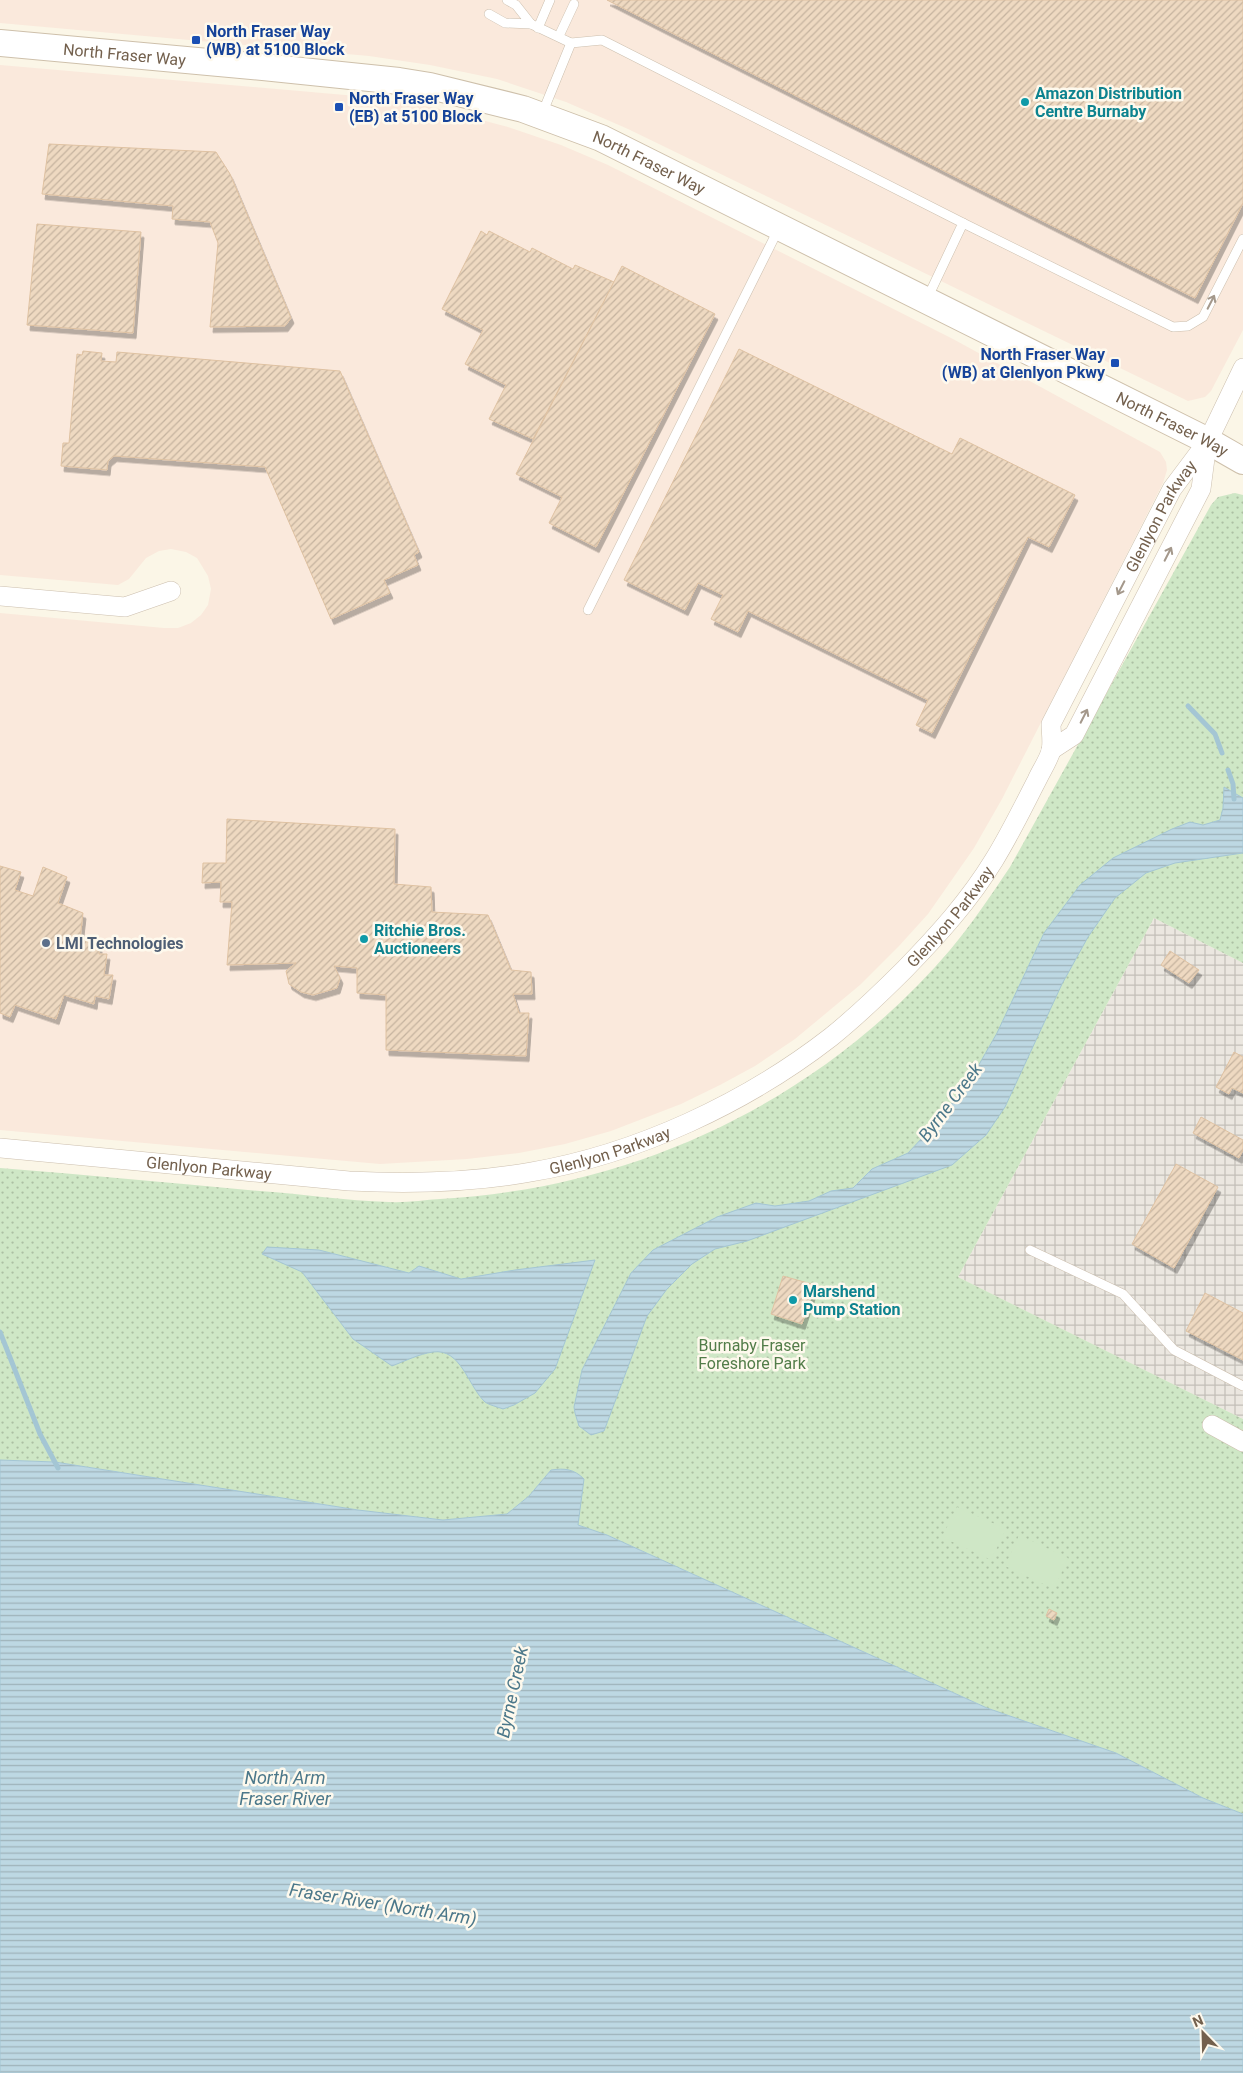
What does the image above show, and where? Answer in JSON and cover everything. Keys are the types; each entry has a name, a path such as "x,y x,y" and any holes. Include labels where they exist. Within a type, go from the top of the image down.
{"street":[{"name":"North Fraser Way","path":"0,43 263,66 399,81 475,97 542,116 600,138 1208,441 1243,461"},
{"path":"1208,441 1243,368"},
{"name":"Glenlyon Parkway","path":"0,1148 349,1181 405,1183 474,1180 530,1173 571,1164 646,1140 710,1112 768,1080 832,1036 869,1004 935,939 964,904 1013,829 1051,750 1051,724 1172,490 1208,441"},
{"name":"Glenlyon Parkway","path":"1051,750 1074,735 1201,489 1208,441"},
{"path":"0,596 125,607 170,592"},
{"path":"1212,1425 1243,1442"}],"lane":[{"path":"507,0 516,5 535,26"},
{"path":"535,26 550,0"},
{"path":"559,36 574,4"},
{"path":"489,14 505,23 535,26 571,42 602,40 1173,327 1188,326 1203,317 1243,238"},
{"path":"542,116 571,42"},
{"path":"926,301 963,223"},
{"path":"588,610 779,228"},
{"path":"1030,1250 1123,1294 1174,1350 1243,1386"}],"shaded area":[{"path":"0,0 1243,0 1243,330 1211,391 1205,397 1188,401 628,129 566,102 497,79 430,65 369,56 0,23"},
{"path":"0,65 368,97 436,108 508,127 561,145 608,165 953,339 1160,452 1166,462 1167,470 1163,483 1002,799 974,848 928,914 860,985 795,1039 755,1066 720,1085 681,1104 611,1131 565,1144 519,1153 467,1159 380,1164 0,1130 0,613 178,628 191,623 201,615 208,605 211,589 208,576 197,558 186,552 171,549 159,551 146,558 129,579 118,585 0,575"},
{"path":"1154,918 1243,963 1243,1419 958,1277"}],"green space":[{"name":"Burnaby Fraser Foreshore Park","path":"1235,493 1243,495 1243,963 1154,918 958,1277 1243,1419 1243,1814 1203,1798 1116,1753 987,1708 607,1535 578,1525 551,1470 529,1496 507,1514 443,1520 358,1510 55,1462 0,1460 0,1168 357,1200 408,1202 513,1191 585,1177 654,1155 721,1127 784,1092 844,1051 899,1003 950,950 1010,867 1211,505 1218,497"},
{"path":"957,1507 1006,1529 991,1560 942,1537"},
{"path":"1019,1535 1068,1558 1054,1589 1005,1566"}],"water":[{"path":"1224,787 1243,798 1243,853 1175,863 1146,873 1115,898 1088,937 1062,984 1005,1107 986,1135 952,1165 747,1241 715,1249 692,1264 667,1289 647,1316 604,1431 591,1435 579,1426 574,1407 582,1370 631,1273 653,1250 717,1217 756,1203 775,1206 809,1201 831,1191 853,1188 872,1169 908,1153 938,1121 973,1075 997,1033 1044,933 1080,885 1113,858 1172,829 1190,822 1203,825 1220,820 1223,808"},
{"path":"267,1247 319,1250 409,1273 419,1266 461,1279 595,1260 555,1369 535,1393 503,1409 485,1402 457,1362 443,1352 423,1354 392,1366 353,1339 302,1272 262,1254"},
{"name":"North Arm Fraser River","path":"0,1460 55,1462 358,1510 443,1520 507,1514 529,1496 551,1470 565,1469 573,1471 584,1479 578,1525 607,1535 987,1708 1116,1753 1203,1798 1243,1814 1243,2073 0,2073"}],"building":[{"name":"Amazon Distribution Centre Burnaby","path":"607,0 1243,0 1243,203 1195,298"},
{"path":"49,144 216,152 230,174 291,318 285,326 210,327 218,243 210,222 172,219 173,206 42,194"},
{"path":"37,224 141,232 133,333 27,325"},
{"path":"481,231 487,235 489,231 530,252 532,248 573,269 575,265 614,282 533,439 489,419 506,385 465,364 483,330 442,309"},
{"path":"622,266 715,314 596,547 549,523 562,497 516,474"},
{"path":"739,349 952,454 960,438 1075,495 1049,547 1028,537 932,733 916,725 928,700 748,611 738,632 711,619 723,595 698,583 685,610 624,580"},
{"path":"83,351 102,353 101,361 116,362 117,352 340,371 419,552 414,555 418,565 384,580 390,593 331,619 265,467 114,456 108,461 107,470 61,466 63,443 69,443 77,354 82,355"},
{"name":"Ritchie Bros. Auctioneers","path":"227,819 395,829 394,884 431,887 432,912 488,915 511,970 531,972 532,994 513,994 519,1013 529,1013 526,1056 386,1050 386,995 357,993 357,968 334,966 340,978 337,988 313,995 301,992 289,984 286,971 296,963 227,965 232,902 220,902 221,882 202,883 203,863 226,863"},
{"name":"LMI Technologies","path":"0,866 21,872 15,890 33,896 43,867 67,877 58,903 83,913 80,939 99,946 99,954 107,954 104,975 113,975 109,999 95,996 94,1004 64,995 56,1019 15,1005 10,1017 0,1013"},
{"path":"1170,951 1199,970 1189,983 1161,965"},
{"path":"1234,1052 1243,1057 1243,1093 1232,1088 1229,1094 1216,1087"},
{"path":"1201,1117 1243,1140 1243,1150 1239,1158 1193,1133"},
{"path":"1176,1164 1218,1187 1174,1268 1132,1244"},
{"name":"Marshend Pump Station","path":"783,1276 815,1285 802,1324 771,1314"},
{"path":"1205,1293 1243,1313 1243,1360 1186,1331"},
{"path":"1049,1609 1057,1613 1054,1620 1046,1616"}],"waterway":[{"path":"1188,706 1215,734 1222,753"},
{"path":"1228,770 1233,784 1234,799"},
{"path":"0,1332 40,1434 58,1468"}],"place":[{"name":"North Fraser Way (WB) at 5100 Block","path":"196,40"},
{"name":"Amazon Distribution Centre Burnaby","path":"1025,102"},
{"name":"North Fraser Way (EB) at 5100 Block","path":"339,107"},
{"name":"North Fraser Way (WB) at Glenlyon Pkwy","path":"1115,363"},
{"name":"Ritchie Bros. Auctioneers","path":"364,939"},
{"name":"LMI Technologies","path":"46,943"},
{"name":"Marshend Pump Station","path":"793,1300"}],"water label":[{"name":"Byrne Creek","path":"950,1102"},
{"name":"Byrne Creek","path":"512,1692"},
{"name":"Fraser River (North Arm)","path":"383,1904"}]}
